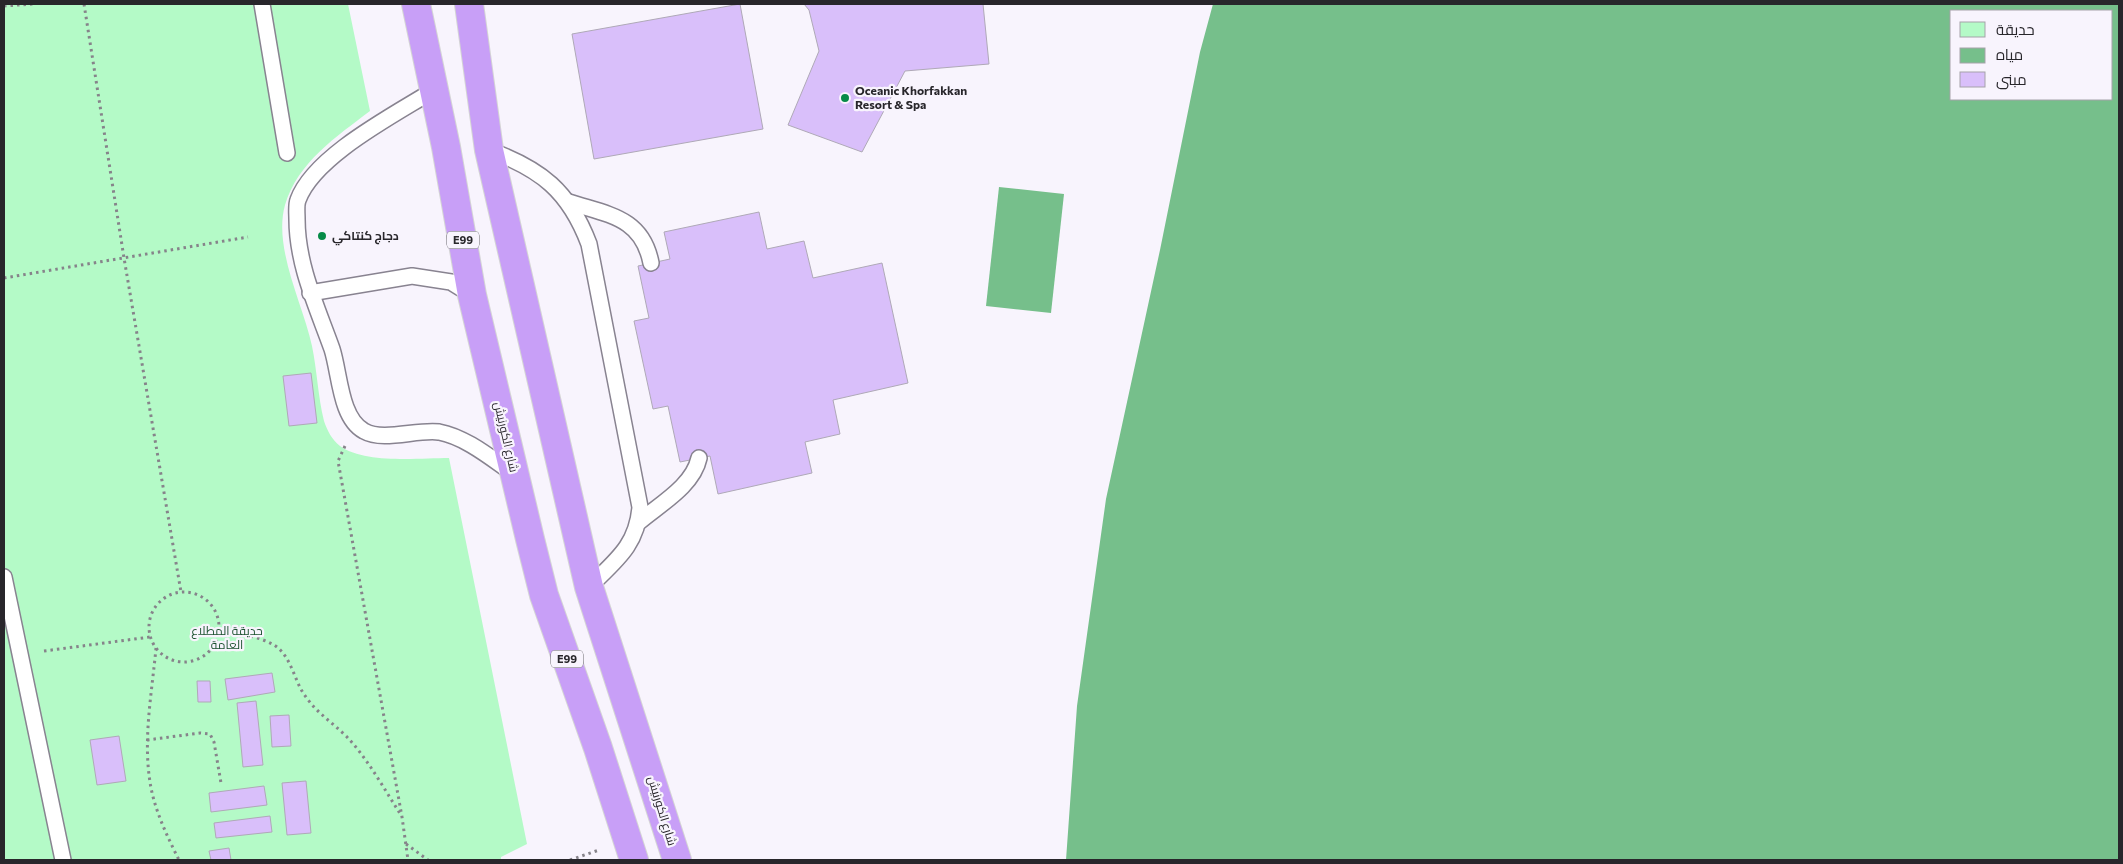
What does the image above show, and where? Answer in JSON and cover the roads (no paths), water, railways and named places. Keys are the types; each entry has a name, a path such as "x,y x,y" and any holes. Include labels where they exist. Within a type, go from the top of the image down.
{"highway":[{"name":"شارع الكورنيش","path":"416,4 446,147 472,295 544,595 635,854"},
{"name":"شارع الكورنيش","path":"471,4 490,150 589,587 677,860"}],"lane":[{"path":"262,4 287,153"},
{"path":"434,90 319,166 297,201 299,246 310,292 333,352 347,415 355,425 365,432 378,435 438,432 461,440 514,475"},
{"path":"490,150 516,160 554,185 569,202 589,244 640,507 639,522 626,549 589,587"},
{"path":"569,202 630,224 645,241 652,263"},
{"path":"310,292 412,276 451,282 472,295"},
{"path":"639,522 684,485 697,468 699,458"},
{"path":"4,578 63,860"}],"water":[{"path":"1213,4 2119,4 2119,860 1066,860 1077,706 1106,499 1160,250 1200,52"},
{"path":"999,187 1064,194 1051,313 986,306"}],"place":[{"name":"Oceanic Khorfakkan Resort & Spa","path":"845,98"},
{"name":"دجاج كنتاكي","path":"322,236"}],"park label":[{"name":"حديقة المطلاع العامة","path":"227,638"}]}
